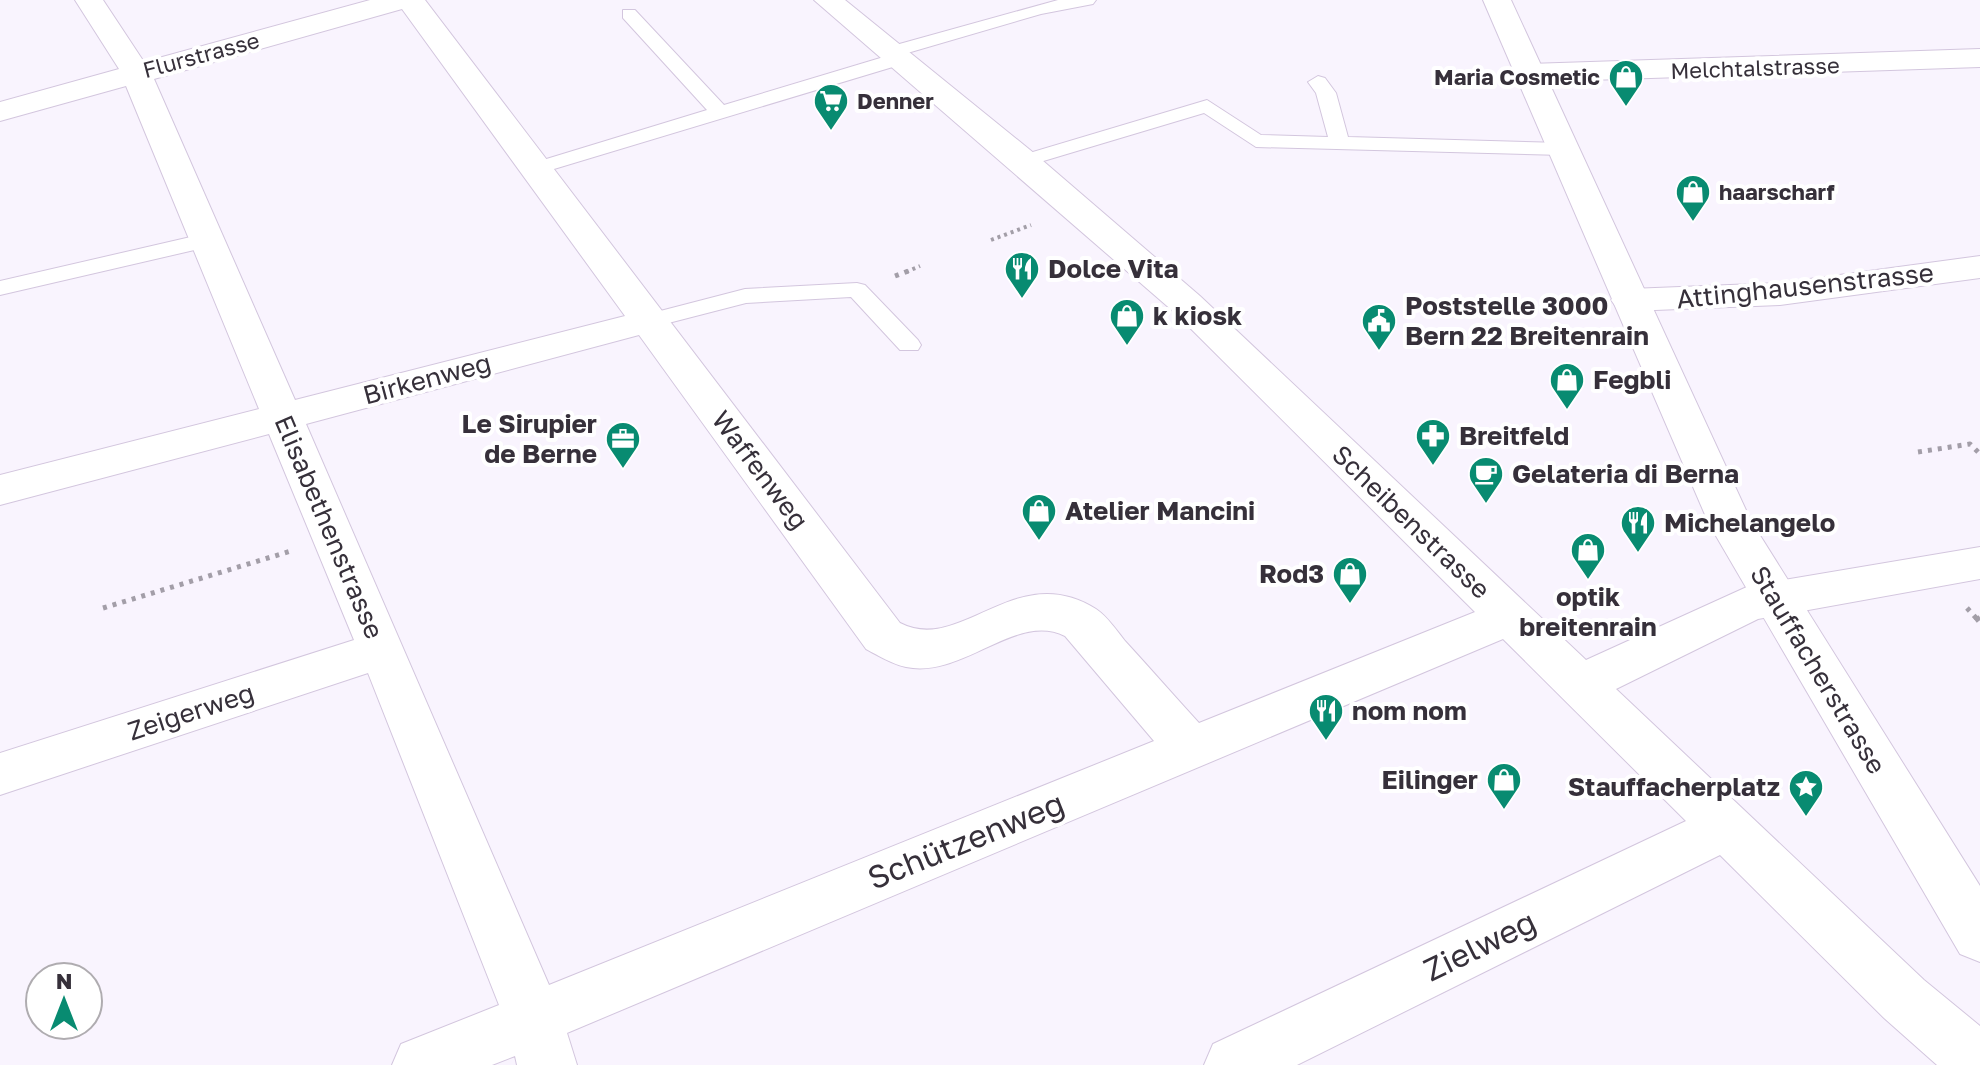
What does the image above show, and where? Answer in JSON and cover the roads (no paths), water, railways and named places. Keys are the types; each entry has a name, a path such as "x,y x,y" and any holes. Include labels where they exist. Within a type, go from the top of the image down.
{"street":[{"name":"Elisabethenstrasse","path":"89,0 136,73 382,650 540,1042"},
{"name":"Flurstrasse","path":"0,112 402,0"},
{"name":"Waffenweg","path":"410,0 889,641 904,648 938,649 1029,611 1050,608 1065,612 1082,623 1190,748"},
{"name":"Scheibenstrasse","path":"828,0 1023,161 1187,304 1904,999 1959,1046 1980,1059"},
{"name":"Stauffacherstrasse","path":"1497,0 1731,524 1980,936"},
{"name":"Melchtalstrasse","path":"1529,73 1666,71 1980,58"},
{"name":"Attinghausenstrasse","path":"1630,300 1780,294 1980,267"},
{"name":"Birkenweg","path":"0,490 649,321"},
{"path":"1579,685 1732,609 1774,598 1980,563"},
{"name":"Schützenweg","path":"422,1065 540,1042 1190,748 1510,617"},
{"name":"Zeigerweg","path":"0,774 382,650"},
{"name":"Zielweg","path":"1234,1065 1726,827"}],"lane":[{"path":"537,168 721,114 1028,11 1087,0"},
{"path":"629,14 721,114"},
{"path":"1318,82 1326,93 1340,144"},
{"path":"1023,161 1207,106 1256,141 1563,149"},
{"path":"0,288 208,240"},
{"name":"Birkenweg","path":"649,321 745,296 857,290 909,345"}],"place":[{"name":"Maria Cosmetic","path":"1626,108"},
{"name":"Denner","path":"831,132"},
{"name":"haarscharf","path":"1693,223"},
{"name":"Dolce Vita","path":"1022,300"},
{"name":"k kiosk","path":"1127,347"},
{"name":"Poststelle 3000 Bern 22 Breitenrain","path":"1379,352"},
{"name":"Fegbli","path":"1567,411"},
{"name":"Breitfeld","path":"1433,467"},
{"name":"Le Sirupier de Berne","path":"623,470"},
{"name":"Gelateria di Berna","path":"1486,505"},
{"name":"Atelier Mancini","path":"1039,542"},
{"name":"Michelangelo","path":"1638,554"},
{"name":"optik breitenrain","path":"1588,581"},
{"name":"Rod3","path":"1350,605"},
{"name":"nom nom","path":"1326,742"},
{"name":"Eilinger","path":"1504,811"},
{"name":"Stauffacherplatz","path":"1806,818"}]}
